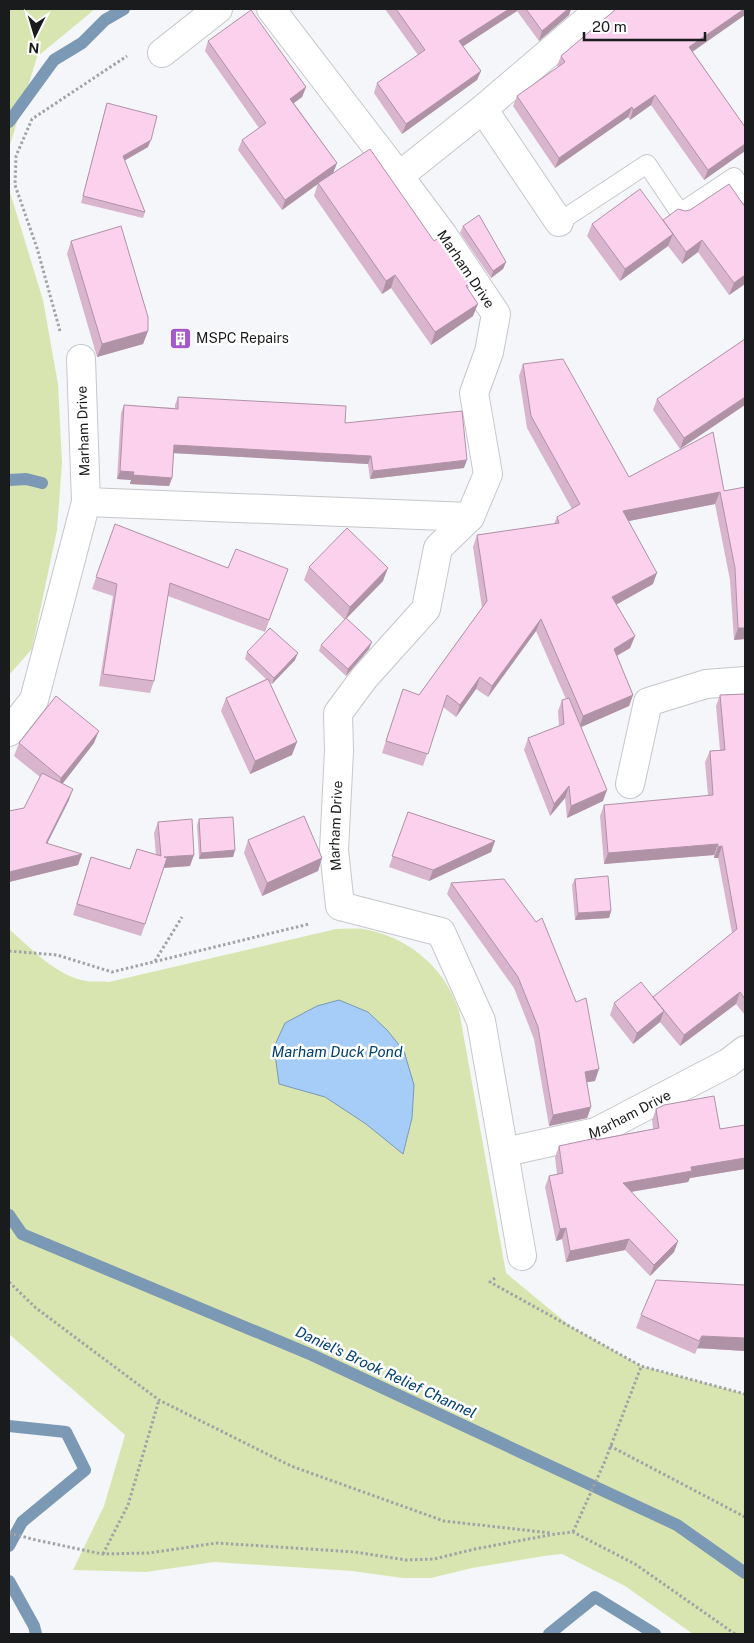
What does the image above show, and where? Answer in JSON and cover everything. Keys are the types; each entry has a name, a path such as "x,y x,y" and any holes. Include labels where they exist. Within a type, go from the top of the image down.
{"street":[{"path":"162,53 218,9"},
{"name":"Marham Drive","path":"271,9 443,234 496,314 489,352 474,393 488,474 470,517 438,548 426,609 364,678 338,713 339,751 334,850 340,906"},
{"path":"398,176 483,109 595,10"},
{"path":"483,109 559,222"},
{"name":"Marham Drive","path":"9,732 34,700 86,502 81,359"},
{"path":"86,502 470,517"},
{"path":"630,784 648,702 706,684 745,681"},
{"path":"340,906 441,932 481,1022 522,1256"},
{"name":"Marham Drive","path":"505,1152 596,1132 728,1063 745,1050"}],"lane":[{"path":"559,222 647,164 680,213 734,178 745,194"}],"path":[{"path":"60,333 59,323 37,248 15,185 16,156 32,119 152,40 162,53"},
{"path":"9,951 57,955 112,972 311,923 340,906"},
{"path":"155,962 182,917"},
{"path":"9,1282 36,1308 159,1400 291,1466 444,1521 555,1534"},
{"path":"570,1326 641,1366 745,1394"},
{"path":"573,1532 581,1518 605,1461 641,1366"},
{"path":"102,1554 128,1505 159,1400"},
{"path":"610,1446 745,1517"},
{"path":"9,1532 36,1540 102,1554 149,1554 216,1543 355,1552 406,1560 434,1559 475,1549 573,1532 635,1564 735,1634"}],"green space":[{"path":"9,9 95,9 37,57 9,148"},
{"path":"9,189 43,300 58,384 62,463 57,530 32,649 9,675"},
{"path":"9,929 54,967 75,978 89,981 109,982 336,929 363,929 388,936 411,948 431,964 447,985 459,1010 506,1273 570,1326 641,1366 745,1394 745,1634 693,1634 625,1586 562,1554 472,1568 431,1578 403,1578 352,1571 214,1562 146,1572 73,1570 104,1506 125,1435 9,1334"}],"water":[{"name":"Marham Duck Pond","path":"339,1000 368,1012 387,1030 404,1051 414,1085 412,1118 403,1154 366,1124 325,1097 279,1084 274,1047 285,1023 317,1006"}],"building":[{"path":"396,9 509,9 459,41 481,71 406,124 377,83 425,50"},
{"path":"526,9 568,9 542,31"},
{"path":"616,9 744,9 689,47 745,127 745,144 708,170 655,95 633,110 632,107 559,158 517,96 565,62 561,56"},
{"path":"251,10 306,87 290,99 337,163 285,200 242,140 266,123 208,41"},
{"path":"107,103 157,116 151,140 123,156 145,212 83,196"},
{"path":"370,149 434,241 439,238 470,283 466,286 478,304 435,332 395,275 386,281 318,183"},
{"path":"729,184 745,207 745,275 734,283 702,240 686,252 663,220 678,209 690,210"},
{"path":"640,189 673,234 625,269 592,224"},
{"path":"479,215 506,262 493,271 463,226"},
{"path":"121,226 148,317 148,331 102,344 71,241"},
{"path":"745,339 745,397 684,438 657,399"},
{"path":"563,359 629,477 713,432 724,491 745,487 745,628 738,628 735,568 720,492 623,511 657,573 612,597 635,636 614,649 633,695 583,716 541,619 492,686 480,677 460,705 447,695 428,754 386,741 403,689 419,695 487,601 477,535 559,523 557,517 580,504 531,416 523,364"},
{"path":"178,397 346,406 345,423 462,411 467,460 373,471 371,456 174,445 172,478 133,475 134,472 120,471 124,405 178,409"},
{"path":"115,524 228,568 236,549 288,569 269,620 170,583 154,681 103,674 117,584 96,577"},
{"path":"347,528 388,568 350,607 309,567"},
{"path":"346,618 372,642 348,669 321,645"},
{"path":"270,628 298,653 274,678 247,652"},
{"path":"268,679 297,742 255,761 226,698"},
{"path":"745,694 745,999 740,992 684,1035 653,997 737,929 722,846 718,847 718,844 608,853 604,805 713,795 710,751 725,750 720,695"},
{"path":"56,696 99,731 61,778 19,743"},
{"path":"569,698 607,790 571,806 569,786 554,804 528,738 564,724 562,700"},
{"path":"42,773 73,789 46,843 82,854 9,872 9,811 24,808"},
{"path":"408,812 495,841 433,870 392,856"},
{"path":"304,816 322,858 267,883 248,840"},
{"path":"233,817 235,850 201,853 199,819"},
{"path":"192,819 194,855 164,857 167,858 145,924 77,904 91,857 130,869 137,849 161,856 158,822"},
{"path":"608,876 611,911 578,913 575,879"},
{"path":"504,879 536,922 542,918 576,1002 586,998 599,1069 585,1072 591,1107 553,1115 538,1027 518,977 451,883"},
{"path":"641,982 664,1011 637,1033 614,1003"},
{"path":"714,1096 720,1129 745,1125 745,1158 691,1167 692,1171 623,1183 678,1241 654,1265 629,1239 570,1251 566,1228 560,1229 549,1176 563,1173 559,1146 659,1128 656,1109 664,1105"},
{"path":"656,1280 745,1285 745,1338 702,1336 699,1341 641,1315"}],"waterway":[{"path":"9,122 54,60 82,43 105,20 124,9"},
{"path":"9,480 26,479 42,483"},
{"name":"Daniel's Brook Relief Channel","path":"9,1215 22,1234 312,1355 677,1525 745,1573"},
{"path":"9,1426 66,1432 85,1470 22,1522 9,1546"},
{"path":"9,1581 34,1626 36,1634"},
{"path":"549,1634 595,1597 655,1634"}],"place":[{"name":"MSPC Repairs","path":"180,338"}]}
